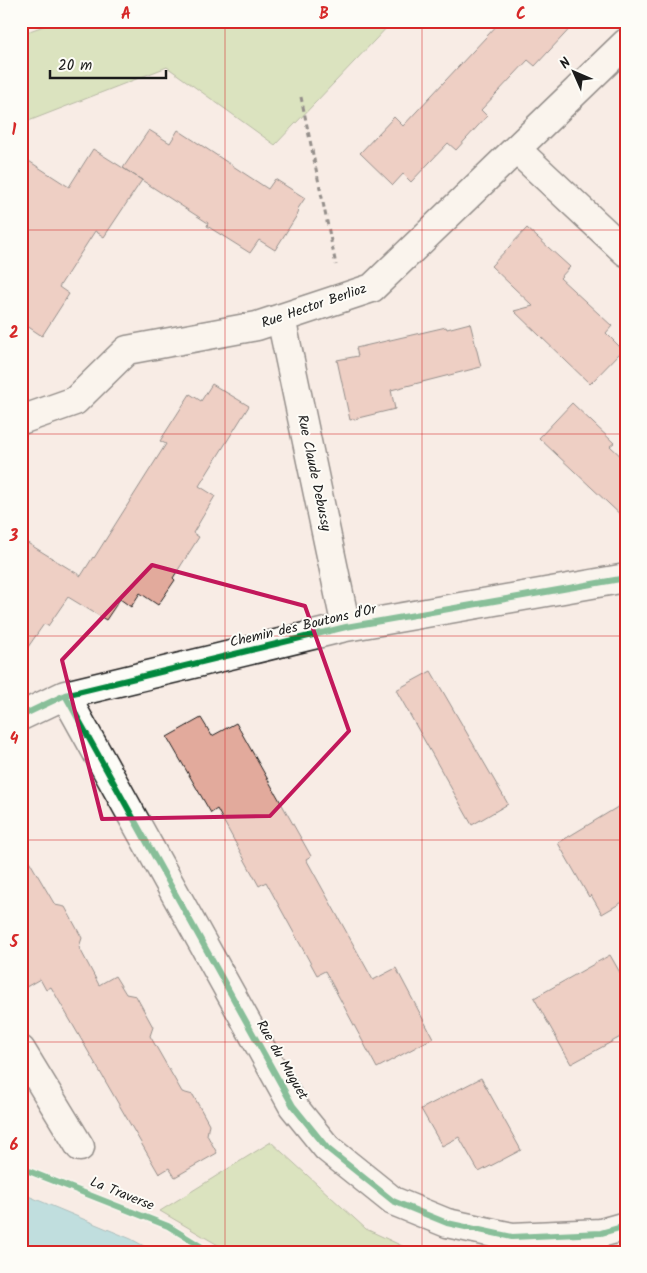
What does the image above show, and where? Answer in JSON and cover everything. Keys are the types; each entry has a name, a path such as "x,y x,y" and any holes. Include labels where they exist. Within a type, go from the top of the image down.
{"street":[{"name":"Rue Hector Berlioz","path":"21,420 75,401 127,350 257,326 372,288 626,44"},
{"path":"516,149 626,252"},
{"name":"Rue Claude Debussy","path":"281,318 346,628"},
{"name":"Chemin des Boutons d'Or","path":"21,716 65,695 346,628 626,578"},
{"name":"Rue du Muguet","path":"65,695 293,1106 328,1148 393,1201 447,1223 512,1237 601,1233 626,1226"},
{"path":"21,1050 80,1147"}],"path":[{"path":"301,97 343,298"}],"highlighted area":[{"path":"152,565 305,606 349,731 270,816 102,819 62,660"}],"green space":[{"path":"58,21 393,21 275,145 167,67 26,122 21,130 21,34"},
{"path":"271,1142 366,1229 415,1252 230,1252 160,1211"}],"water":[{"path":"21,1193 131,1239 155,1252 32,1252 21,1246"}],"building":[{"path":"501,21 577,21 535,66 528,60 481,110 487,116 456,150 448,143 411,182 403,174 393,185 360,153 394,117 403,126"},
{"path":"149,130 170,143 178,130 268,189 275,179 305,198 297,210 299,212 275,250 259,240 250,253 207,226 208,223 123,168"},
{"path":"93,149 142,180 104,237 95,231 59,287 69,294 42,336 21,322 21,156 69,187"},
{"path":"527,228 570,267 560,278 612,326 606,333 623,350 590,384 514,311 533,306 491,266"},
{"path":"470,323 481,367 391,390 395,409 350,420 337,360 358,356 356,348"},
{"path":"212,384 249,406 199,486 215,496 193,533 199,537 173,578 175,580 158,605 140,593 131,607 120,599 106,620 68,597 48,626 44,624 21,657 21,539 81,576 166,444 160,441 190,394 201,401"},
{"path":"572,403 614,443 610,446 626,461 626,520 539,438"},
{"path":"431,671 508,804 472,825 396,690"},
{"path":"201,718 212,736 236,723 311,856 306,859 373,980 396,968 433,1038 377,1068 325,971 317,975 266,882 259,886 217,809 211,813 167,737"},
{"path":"626,802 626,900 602,914 591,895 589,897 558,843"},
{"path":"21,847 55,905 65,907 82,938 79,947 99,985 115,976 126,994 136,996 153,1027 150,1036 182,1092 193,1095 209,1124 207,1135 217,1153 175,1177 169,1168 159,1174 51,987 46,990 40,979 21,990"},
{"path":"610,955 626,983 626,1034 571,1064 534,998"},
{"path":"481,1078 521,1150 479,1172 459,1137 442,1146 421,1109"}],"cycle path":[{"path":"21,716 65,695 346,627 626,578"},
{"path":"65,695 293,1106 327,1148 393,1201 447,1223 512,1237 601,1233 626,1226"},
{"name":"La Traverse","path":"21,1168 168,1226 210,1252"}]}
